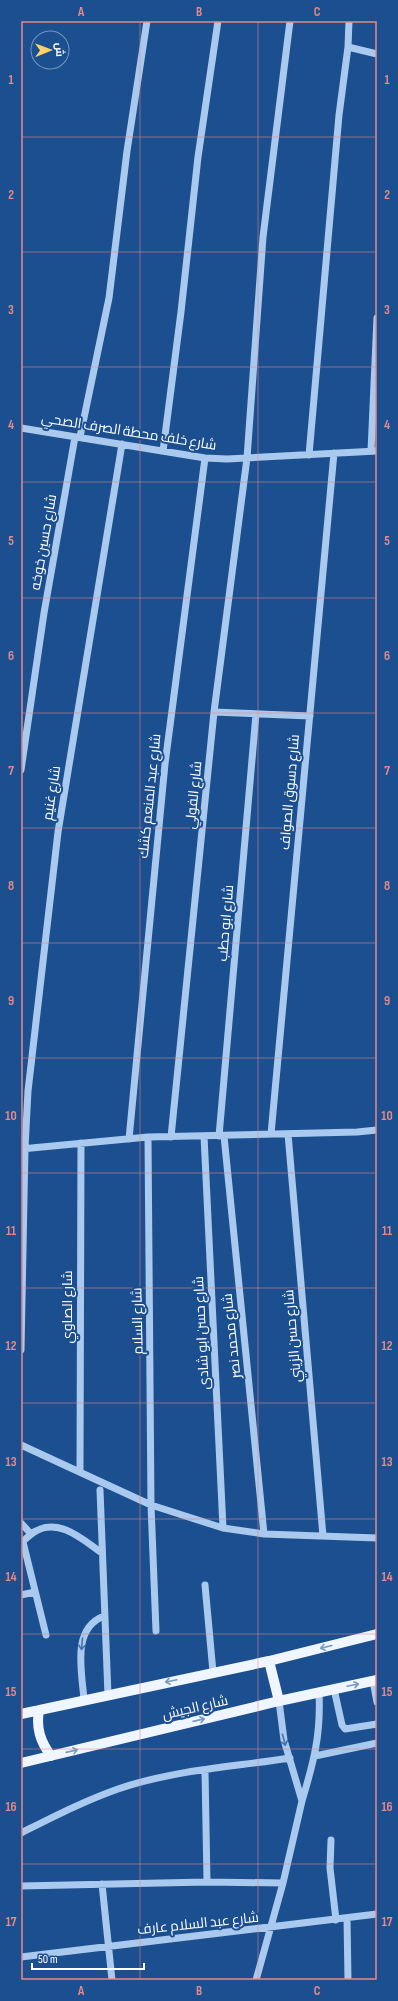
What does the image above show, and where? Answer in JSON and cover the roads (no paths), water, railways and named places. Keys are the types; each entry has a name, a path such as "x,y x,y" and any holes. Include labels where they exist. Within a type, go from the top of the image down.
{"main road":[{"path":"21,1714 269,1661 377,1634"},
{"path":"269,1661 279,1701"},
{"name":"شارع الجيش","path":"21,1764 279,1701 375,1681"},
{"path":"39,1710 38,1730 41,1739 51,1756"}],"street":[{"name":"شارع حسين خوخه","path":"21,770 44,613 78,437 109,298 127,151 147,21"},
{"path":"162,451 181,312 198,157 218,21"},
{"name":"شارع الفولي","path":"171,1137 214,712 247,458 263,237 290,21"},
{"path":"309,455 339,114 348,47 349,21"},
{"path":"348,47 377,54"},
{"path":"374,451 377,318"},
{"name":"شارع خلف محطة الصرف الصحي","path":"21,428 205,458 247,458 374,451"},
{"name":"شارع غنيم","path":"21,1350 23,1148 28,1091 58,832 122,444"},
{"name":"شارع دسوق الصواف","path":"271,1134 334,453"},
{"name":"شارع عبد المنعم كشك","path":"128,1139 165,764 205,458"},
{"path":"214,712 310,716"},
{"name":"شارع ابو حطب","path":"222,1136 256,714"},
{"path":"23,1148 128,1139 377,1130"},
{"name":"شارع حسن الزيني","path":"288,1134 323,1536"},
{"name":"شارع حسن ابو شادى","path":"204,1136 223,1528"},
{"name":"شارع محمد نصر","path":"222,1136 264,1534"},
{"name":"شارع السلام","path":"148,1138 152,1505 156,1631"},
{"name":"شارع الصاوي","path":"80,1470 81,1143"},
{"path":"21,1444 80,1470 152,1505 223,1528 264,1534 377,1538"},
{"path":"100,1490 108,1695"},
{"path":"21,1523 31,1534"},
{"path":"46,1635 22,1542 31,1534 41,1529 59,1528 74,1534 102,1553"},
{"path":"205,1585 213,1672"},
{"path":"21,1595 35,1592"},
{"path":"84,1700 82,1638 90,1624 104,1616"},
{"path":"375,1681 377,1702"},
{"path":"334,1689 342,1725 345,1729 377,1724"},
{"path":"256,1980 283,1883 302,1801 315,1756 320,1715 319,1693"},
{"path":"279,1701 281,1727 302,1801"},
{"path":"315,1756 377,1743"},
{"path":"21,1833 58,1814 120,1789 164,1777 290,1758"},
{"path":"205,1771 206,1882"},
{"path":"331,1840 330,1868 336,1920"},
{"path":"21,1886 206,1882 283,1883"},
{"path":"102,1884 112,1980"},
{"name":"شارع عبد السلام عارف","path":"21,1957 377,1914"},
{"path":"347,1918 348,1980"}]}
